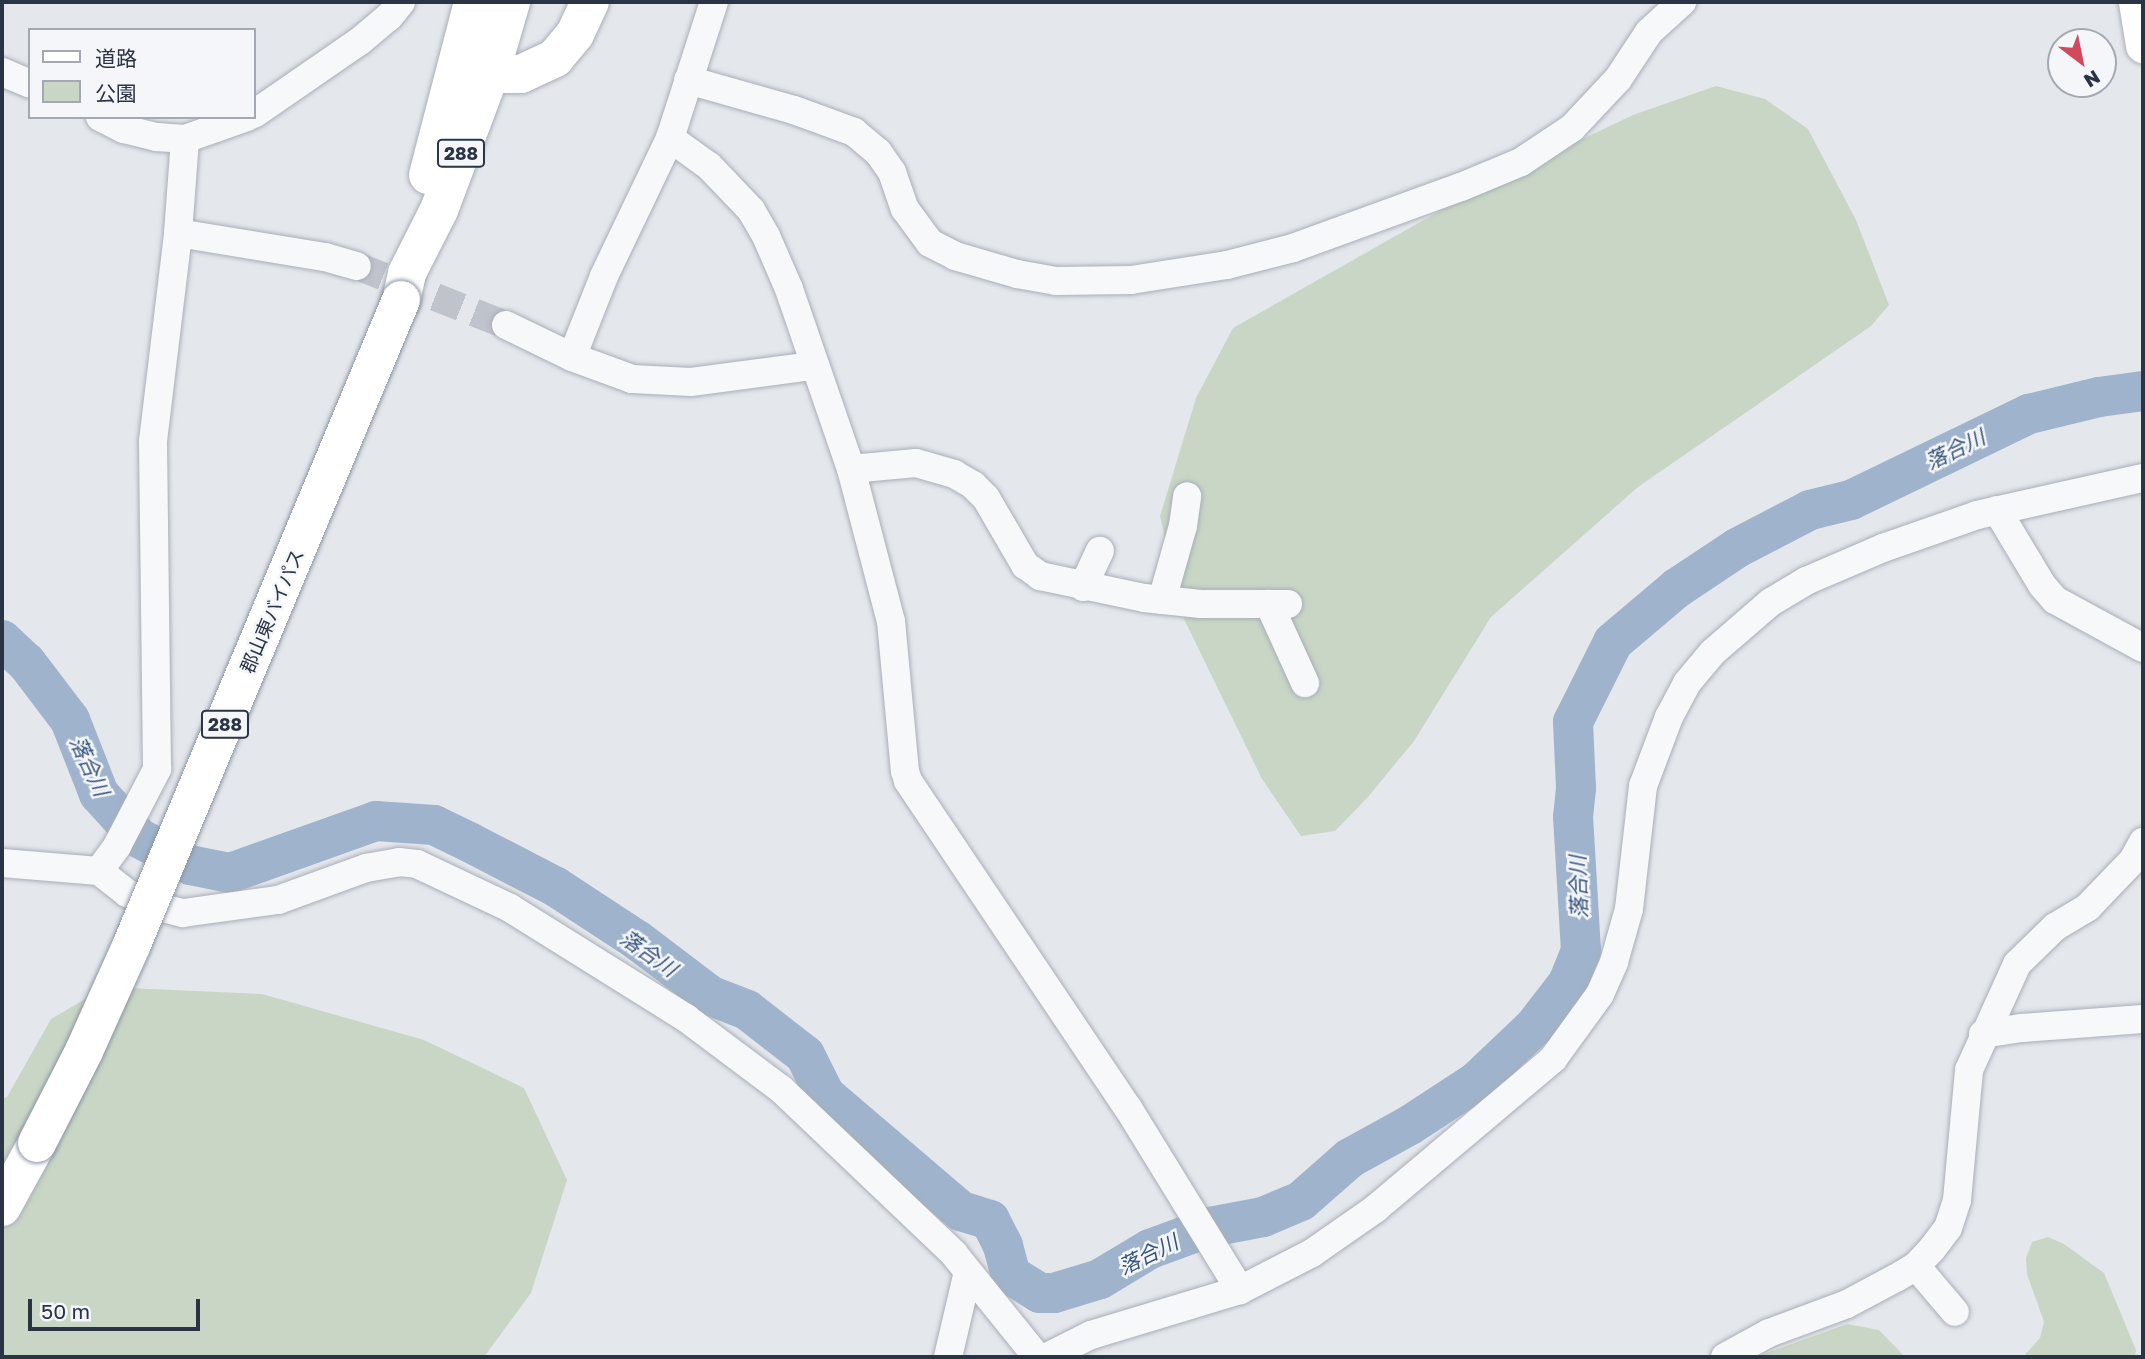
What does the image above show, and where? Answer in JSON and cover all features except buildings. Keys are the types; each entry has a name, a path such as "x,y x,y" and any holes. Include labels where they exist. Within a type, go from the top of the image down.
{"highway":[{"path":"404,287 422,196 473,2"},
{"name":"郡山東バイパス","path":"2,1207 84,1051 132,944 404,287 439,210 490,74 512,2"},
{"path":"490,74 522,75 545,65 565,48 590,2"}],"main road":[{"path":"2136,2 2143,45"}],"street":[{"path":"256,113 360,41 389,17 401,2"},
{"path":"572,357 604,276 670,138 714,2"},
{"path":"688,80 794,110 853,132 878,152 892,172 905,209 930,243 955,256 1017,274 1056,281 1131,280 1227,265 1293,248 1461,187 1521,162 1572,128 1618,79 1649,32 1682,2"},
{"path":"2,72 28,83"},
{"path":"104,119 124,129 157,137 185,138 241,119"},
{"path":"99,872 117,846 157,769 153,441 178,233 185,138"},
{"path":"670,138 709,166 751,210 766,236 789,289 813,366 851,469 891,621 908,781 1128,1108 1240,1290"},
{"path":"178,233 325,257 357,266"},
{"path":"506,325 572,357 632,379 667,381 746,377 813,366"},
{"path":"851,469 916,463 954,474 973,485 986,498 1025,565 1040,576 1083,587 1162,600 1279,604 1304,682"},
{"path":"1047,1357 1091,1335 1240,1290 1312,1253 1375,1209 1532,1078 1574,1034 1600,994 1614,961 1629,909 1643,786 1654,752 1687,684 1713,652 1772,602 1806,581 1882,548 1997,510 2143,478"},
{"path":"1162,600 1183,526 1187,496"},
{"path":"1997,510 2042,585 2055,600 2143,648"},
{"path":"1083,587 1100,551"},
{"path":"1725,1357 1769,1333 1847,1304 1916,1266 1948,1228 1957,1200 1969,1070 2017,964 2055,928 2088,907 2133,860 2143,842"},
{"path":"2,863 99,872 127,892 156,906 183,913 278,900 366,868 399,862 417,864 510,908 686,1018 781,1090 864,1172 912,1212 968,1272 1037,1357"},
{"path":"1983,1034 2022,1028 2143,1019"},
{"path":"1916,1266 1955,1312"},
{"path":"948,1357 968,1272"}],"green space":[{"path":"1716,86 1765,99 1808,129 1856,220 1889,305 1871,326 1638,487 1491,617 1414,741 1368,797 1335,831 1301,836 1262,779 1184,619 1160,516 1196,398 1233,328 1482,187 1633,115"},
{"path":"106,987 262,994 424,1040 524,1088 567,1180 531,1293 484,1357 2,1357 2,1099 7,1097 51,1019"},
{"path":"2048,1237 2064,1244 2104,1273 2136,1350 2135,1357 2023,1357 2040,1338 2044,1322 2027,1274 2026,1258 2032,1242"},
{"path":"1847,1324 1879,1330 1905,1357 1756,1357"}],"waterway":[{"name":"落合川","path":"2,640 26,662 70,720 99,794 139,838 190,865 230,873 376,821 434,825 469,842 556,887 637,940 711,996 747,1010 805,1055 825,1095 961,1211 990,1220 1003,1246 1011,1275 1040,1293 1054,1293 1100,1279 1150,1249 1210,1227 1263,1217 1301,1201 1350,1158 1410,1125 1476,1082 1534,1027 1568,983 1581,951 1573,817 1576,788 1573,722 1613,642 1677,588 1737,548 1810,510 1851,500 2029,414 2099,397 2143,391"}],"tunnel":[{"path":"357,266 506,325"}]}
